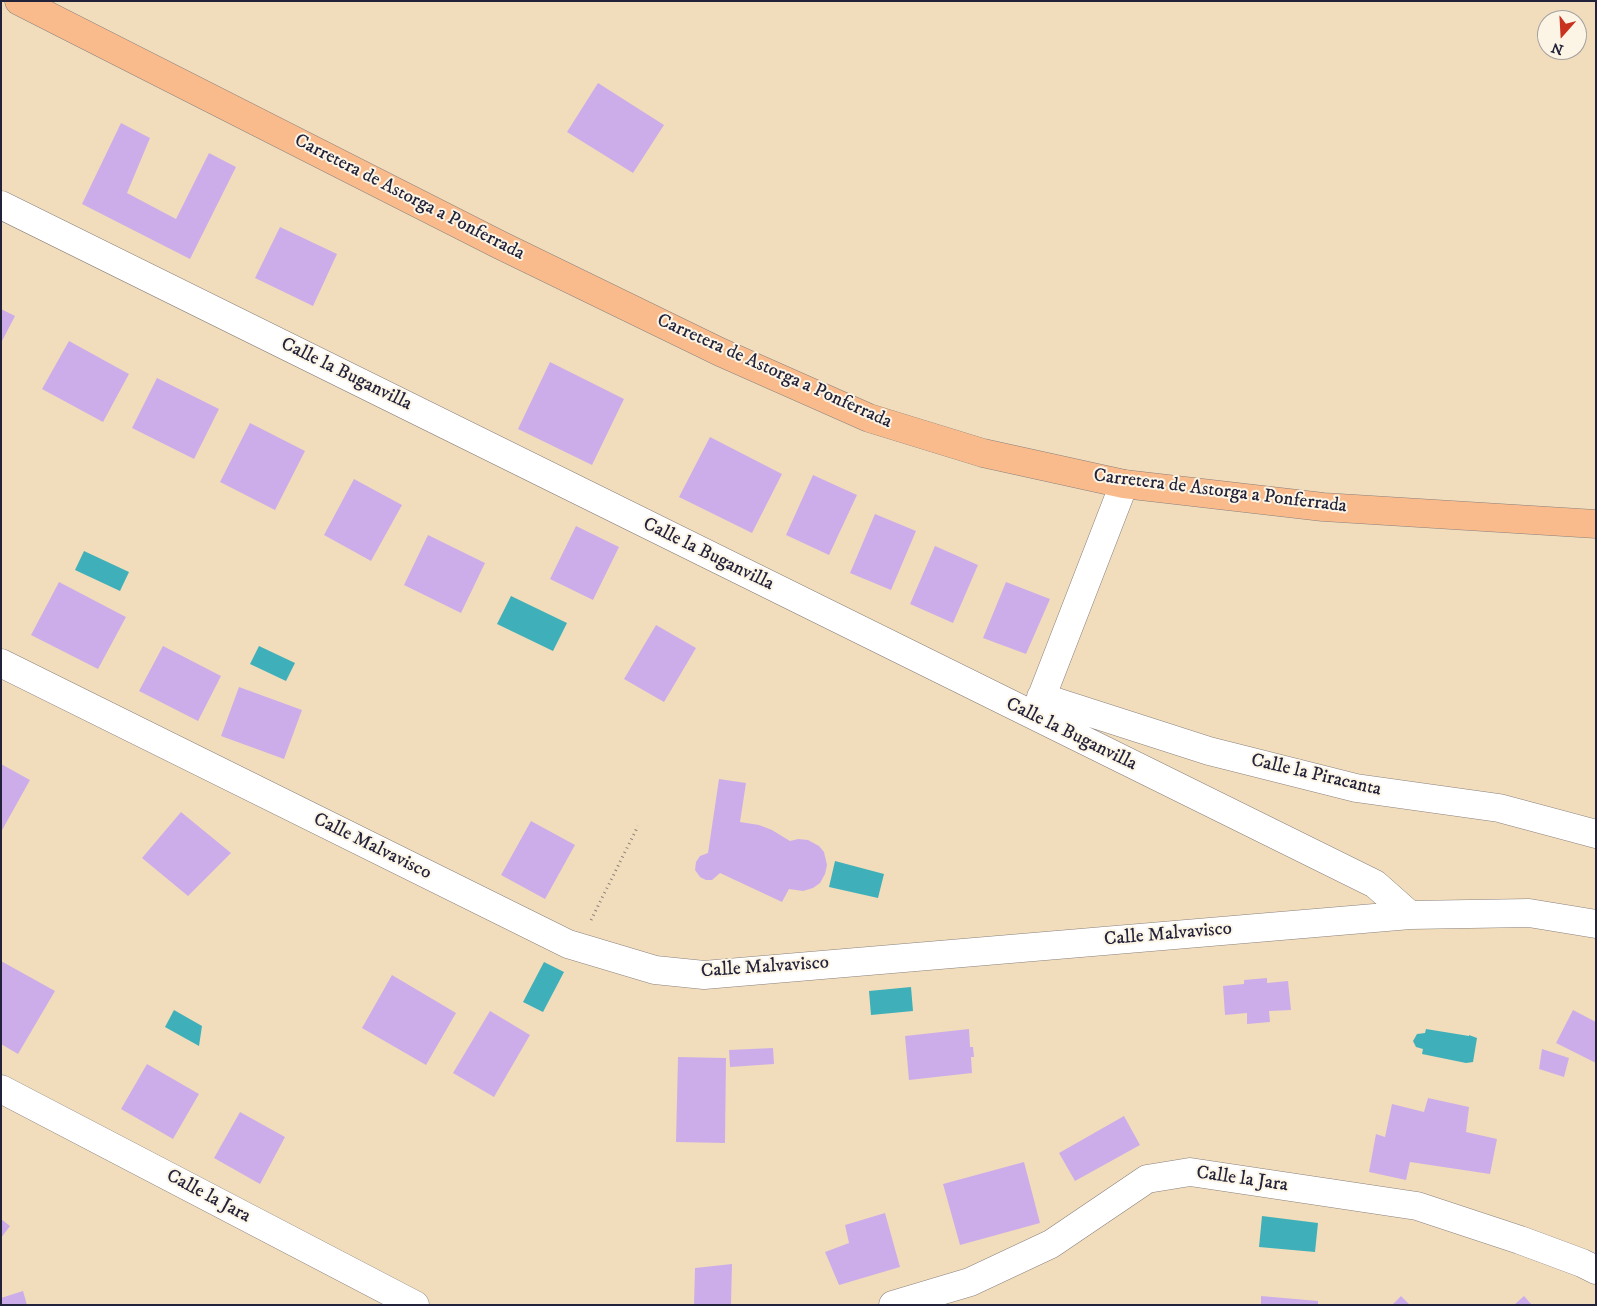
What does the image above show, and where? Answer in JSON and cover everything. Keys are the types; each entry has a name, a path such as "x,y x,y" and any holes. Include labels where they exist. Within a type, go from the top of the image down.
{"main road":[{"name":"Carretera de Astorga a Ponferrada","path":"18,1 509,249 720,352 869,418 983,453 1124,484 1323,506 1596,524"}],"street":[{"name":"Calle la Buganvilla","path":"1,205 1038,707 1375,884 1410,915"},
{"path":"1038,707 1124,484"},
{"name":"Calle Malvavisco","path":"1,663 578,948 654,970 704,975 1410,915 1529,913 1596,924"},
{"name":"Calle la Piracanta","path":"1038,707 1347,786 1499,808 1596,834"},
{"name":"Calle la Jara","path":"1,1089 415,1305"},
{"name":"Calle la Jara","path":"893,1305 970,1282 1051,1244 1147,1179 1190,1172 1417,1206 1520,1240 1589,1267"}],"path":[{"path":"578,948 638,826"}],"water":[{"path":"84,551 129,572 120,591 75,570"},
{"path":"511,596 567,623 553,651 497,624"},
{"path":"259,646 295,663 286,681 250,664"},
{"path":"835,861 884,874 878,898 829,887"},
{"path":"544,962 564,972 543,1012 523,1002"},
{"path":"911,987 913,1011 871,1015 869,991"},
{"path":"174,1010 202,1026 199,1046 165,1027"},
{"path":"1426,1029 1469,1035 1477,1038 1473,1062 1466,1063 1422,1054 1423,1049 1416,1047 1413,1041 1417,1034 1425,1033"},
{"path":"1262,1216 1318,1223 1315,1252 1259,1247"}],"building":[{"path":"598,83 664,125 633,173 567,132"},
{"path":"121,123 150,138 127,193 176,219 209,153 236,167 190,259 82,204"},
{"path":"280,227 337,254 313,306 255,278"},
{"path":"1,309 15,316 1,343"},
{"path":"69,341 129,374 103,422 42,389"},
{"path":"550,362 624,399 592,465 518,429"},
{"path":"157,378 219,409 194,459 132,428"},
{"path":"250,423 305,451 275,510 220,482"},
{"path":"710,437 782,474 752,533 679,497"},
{"path":"813,475 857,495 829,555 786,535"},
{"path":"354,479 402,505 371,561 324,535"},
{"path":"875,514 916,531 891,590 850,573"},
{"path":"576,526 619,547 593,600 550,579"},
{"path":"428,535 485,563 461,613 404,585"},
{"path":"935,546 978,565 953,623 910,604"},
{"path":"59,582 126,617 98,669 31,635"},
{"path":"1006,582 1050,599 1026,654 983,638"},
{"path":"656,625 696,648 664,702 624,679"},
{"path":"163,646 221,676 198,721 139,691"},
{"path":"239,687 302,710 284,759 221,736"},
{"path":"1,764 30,780 1,832"},
{"path":"719,779 746,783 740,822 759,825 772,830 790,841 798,839 808,840 819,846 824,852 827,865 820,883 813,888 803,891 789,889 782,902 720,873 712,880 700,877 695,870 696,862 700,856 708,853"},
{"path":"181,812 231,853 188,896 142,858"},
{"path":"531,821 575,845 545,899 501,875"},
{"path":"1,961 55,991 18,1054 1,1044"},
{"path":"392,975 456,1013 426,1065 362,1028"},
{"path":"1267,978 1267,983 1288,981 1291,1010 1269,1011 1270,1022 1247,1024 1247,1013 1225,1015 1223,986 1244,984 1244,980"},
{"path":"1573,1010 1596,1022 1596,1063 1556,1043"},
{"path":"490,1011 530,1035 494,1097 453,1073"},
{"path":"969,1029 970,1047 973,1047 974,1057 971,1057 972,1073 909,1080 905,1036"},
{"path":"773,1048 774,1064 730,1067 729,1050"},
{"path":"1542,1049 1569,1058 1564,1077 1539,1069"},
{"path":"678,1057 726,1058 725,1143 676,1142"},
{"path":"147,1064 199,1094 173,1139 121,1109"},
{"path":"1428,1098 1469,1107 1466,1132 1497,1139 1490,1174 1410,1162 1406,1180 1369,1172 1376,1134 1385,1137 1392,1104 1424,1112"},
{"path":"240,1112 285,1137 260,1184 214,1158"},
{"path":"1124,1116 1140,1145 1075,1181 1059,1153"},
{"path":"1024,1162 1040,1223 960,1245 943,1184"},
{"path":"885,1213 900,1267 839,1285 825,1252 849,1243 845,1225"},
{"path":"1,1219 10,1226 1,1238"},
{"path":"732,1264 731,1305 694,1305 695,1268"},
{"path":"23,1291 27,1305 1,1305 1,1298"},
{"path":"1261,1296 1318,1301 1318,1305 1261,1305"},
{"path":"1401,1296 1410,1305 1392,1305"},
{"path":"1524,1296 1532,1305 1514,1305"}]}
